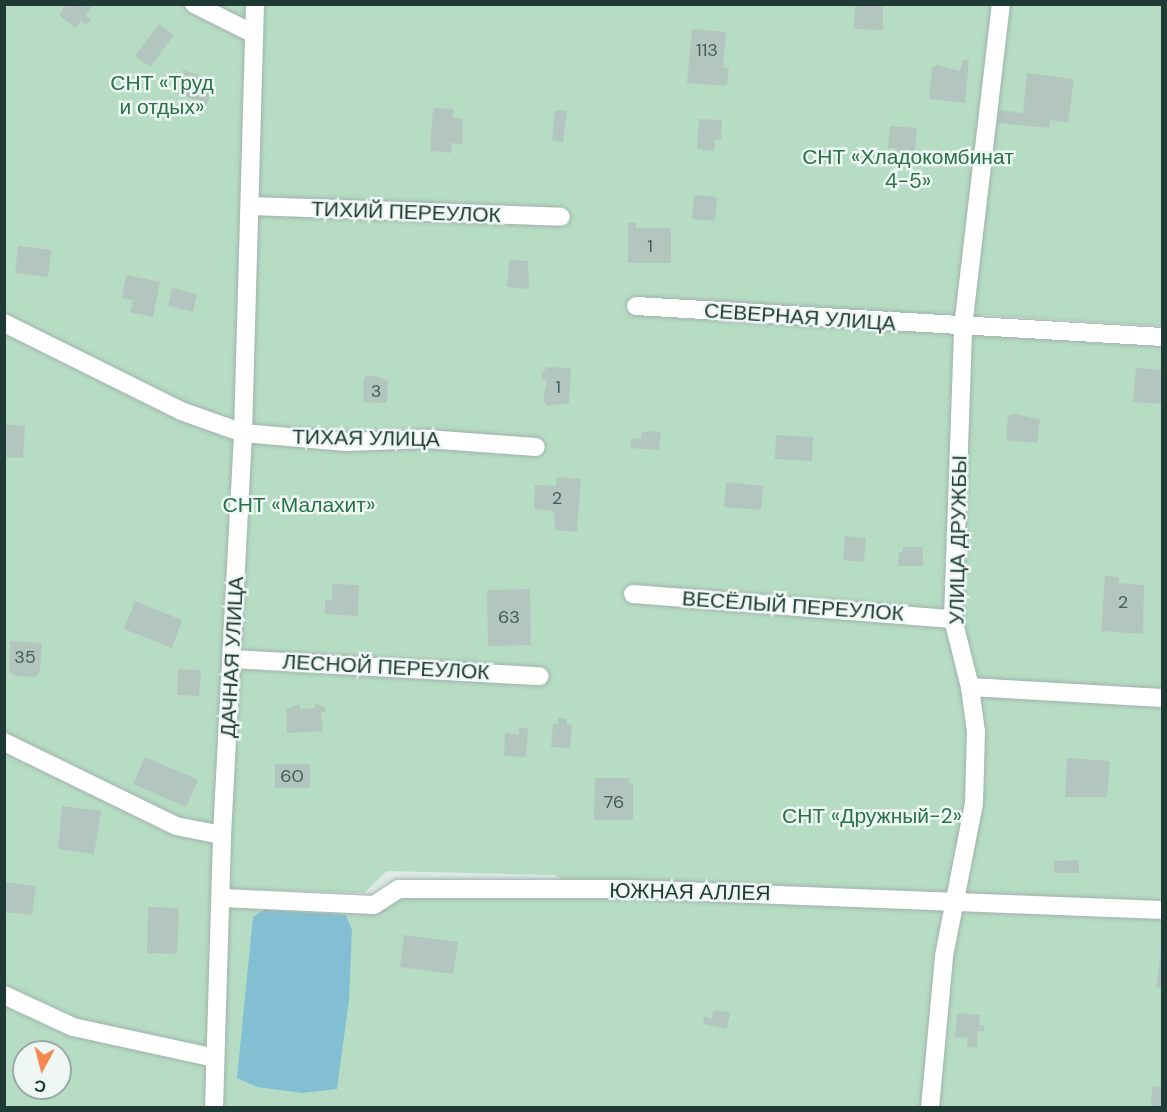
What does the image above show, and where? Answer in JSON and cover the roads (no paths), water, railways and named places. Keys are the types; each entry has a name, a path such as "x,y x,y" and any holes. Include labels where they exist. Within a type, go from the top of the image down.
{"street":[{"path":"194,4 254,34"},
{"name":"ДАЧНАЯ УЛИЦА","path":"214,1107 222,835 252,206 255,4"},
{"name":"УЛИЦА ДРУЖБЫ","path":"930,1107 944,956 958,899 974,803 976,732 970,687 953,619 963,327 1001,4"},
{"name":"ТИХИЙ ПЕРЕУЛОК","path":"252,206 561,217"},
{"name":"СЕВЕРНАЯ УЛИЦА","path":"636,306 1162,337"},
{"name":"ТИХАЯ УЛИЦА","path":"4,323 181,411 243,432 346,442 428,439 536,447"},
{"name":"ВЕСЁЛЫЙ ПЕРЕУЛОК","path":"633,594 953,619"},
{"name":"ЛЕСНОЙ ПЕРЕУЛОК","path":"232,659 540,676"},
{"path":"970,687 1162,698"},
{"path":"4,742 176,826 222,835"},
{"name":"ЮЖНАЯ АЛЛЕЯ","path":"221,898 374,905 399,889 628,889 958,899 1162,910"},
{"path":"4,996 73,1027 215,1058"}],"water":[{"path":"264,910 346,915 352,930 349,1000 337,1089 302,1093 257,1087 237,1078 253,917"}],"park label":[{"name":"СНТ «Труд и отдых»","path":"162,95"},
{"name":"СНТ «Хладокомбинат 4-5»","path":"908,169"},
{"name":"СНТ «Малахит»","path":"299,505"},
{"name":"СНТ «Дружный-2»","path":"872,816"}]}
